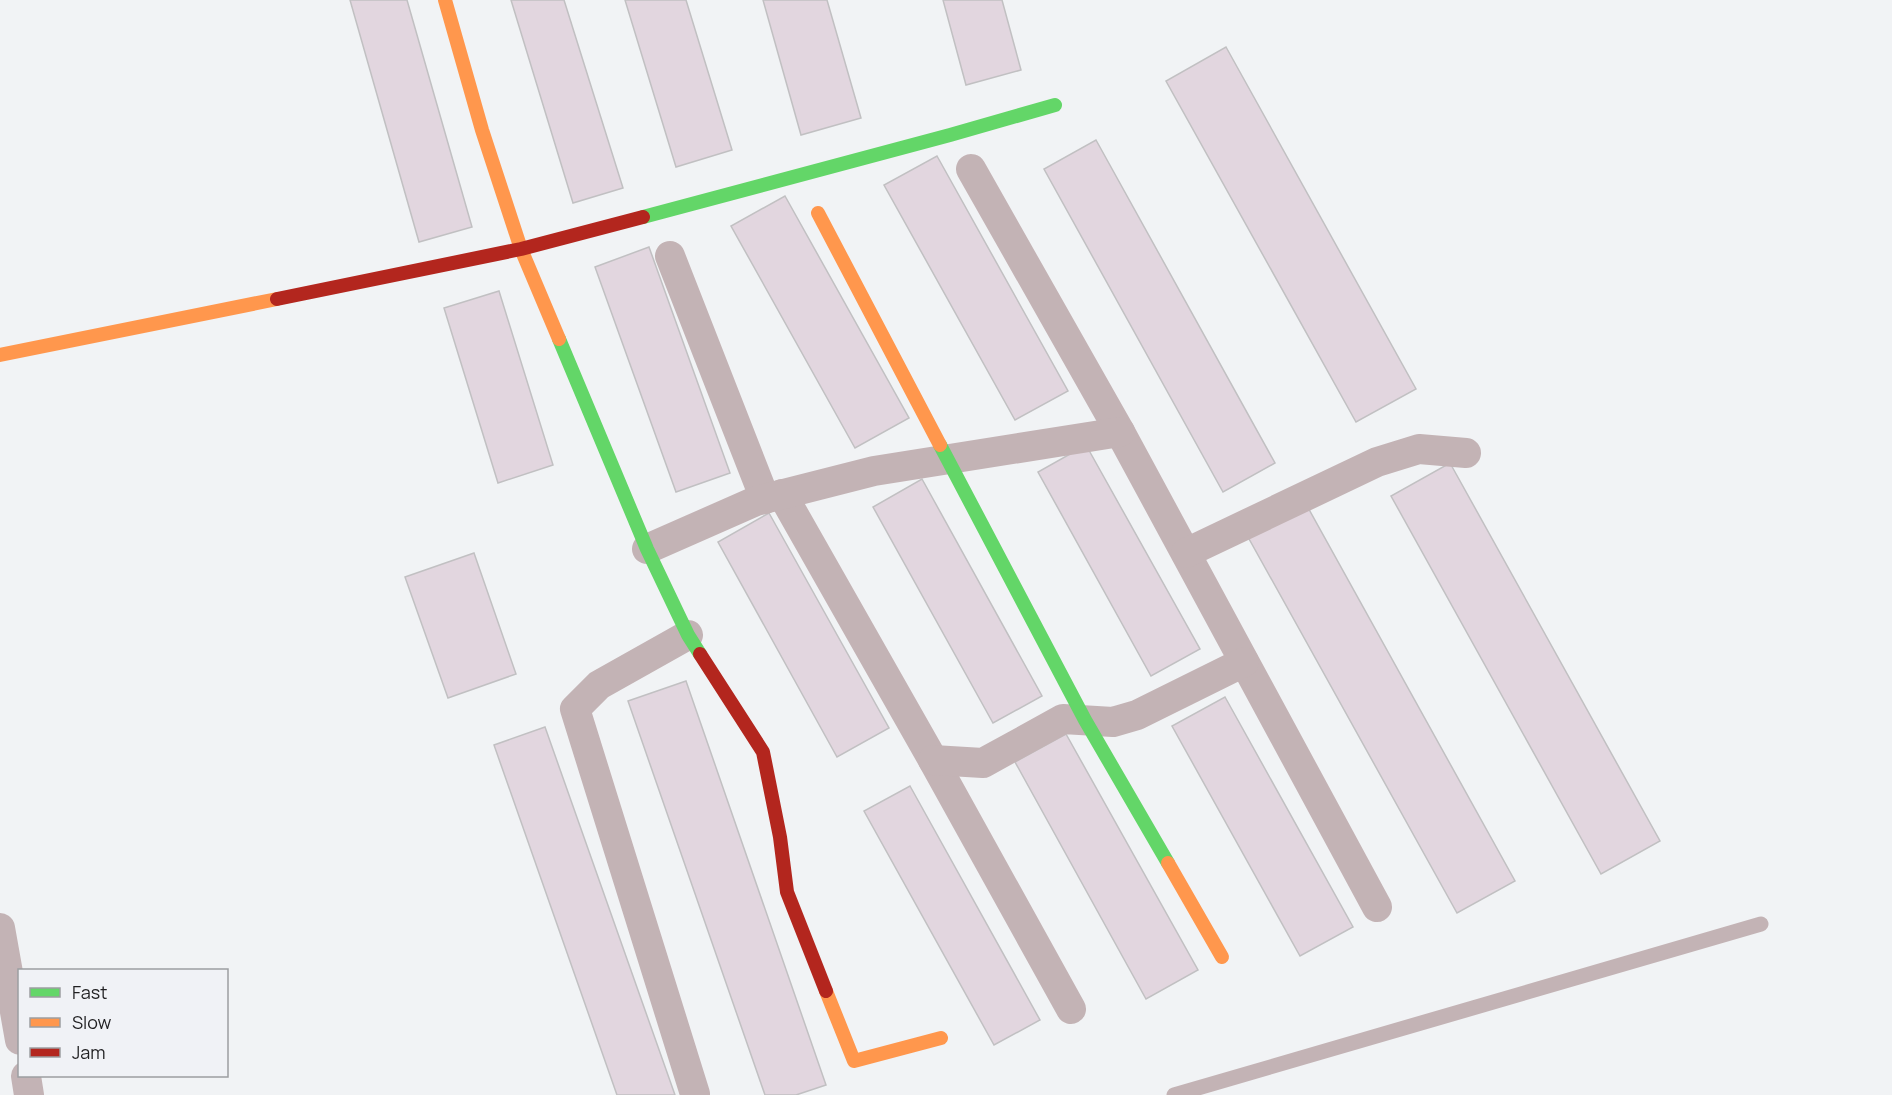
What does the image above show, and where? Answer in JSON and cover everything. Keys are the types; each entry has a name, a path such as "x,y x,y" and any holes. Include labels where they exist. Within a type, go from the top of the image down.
{"street":[{"path":"445,0 482,130 521,249 647,549 688,635 763,752 780,837 787,892 854,1061 941,1038"},
{"path":"0,354 521,249 1055,105"},
{"path":"971,169 1120,432 1377,907"},
{"path":"818,213 1085,720 1222,957"},
{"path":"670,256 773,497 933,760 1071,1008"},
{"path":"647,549 773,497 874,471 1120,432"},
{"path":"1186,553 1377,462 1419,449 1466,453"},
{"path":"688,635 599,685 576,709 695,1094"},
{"path":"933,760 983,763 1064,719 1113,722 1137,715 1244,662"},
{"path":"0,928 18,1029"},
{"path":"26,1077 29,1095"}],"lane":[{"path":"1174,1095 1761,924"}],"building":[{"path":"350,0 407,0 472,227 419,242"},
{"path":"511,0 564,0 623,188 573,203"},
{"path":"625,0 686,0 732,150 676,167"},
{"path":"763,0 827,0 861,118 801,135"},
{"path":"943,0 1002,0 1021,70 966,85"},
{"path":"1226,47 1416,389 1356,422 1166,81"},
{"path":"1096,140 1275,463 1223,492 1044,169"},
{"path":"937,156 1068,391 1015,420 884,185"},
{"path":"785,196 909,418 855,448 731,226"},
{"path":"649,247 730,473 676,492 595,267"},
{"path":"499,291 553,465 498,483 444,308"},
{"path":"1086,445 1200,649 1151,676 1038,472"},
{"path":"1450,463 1660,841 1601,874 1391,496"},
{"path":"922,479 1042,696 993,723 873,507"},
{"path":"1306,504 1515,881 1457,913 1248,537"},
{"path":"769,513 889,728 837,757 718,542"},
{"path":"474,553 516,674 448,698 405,577"},
{"path":"686,681 826,1085 796,1095 765,1095 628,701"},
{"path":"1225,697 1353,927 1300,956 1172,726"},
{"path":"545,727 675,1095 617,1095 494,745"},
{"path":"1066,734 1198,970 1146,999 1015,762"},
{"path":"910,786 1040,1020 994,1045 864,811"}],"traffic: fast":[{"path":"643,217 1055,105"},
{"path":"559,339 647,549 688,635 700,654"},
{"path":"940,445 1085,720 1168,863"}],"traffic: slow":[{"path":"445,0 482,130 521,249 559,339"},
{"path":"818,213 940,445"},
{"path":"0,355 277,299"},
{"path":"1168,863 1222,957"},
{"path":"826,991 854,1061 941,1038"}],"traffic: jam":[{"path":"277,299 521,249 643,217"},
{"path":"700,654 763,752 780,837 787,892 826,991"}]}
